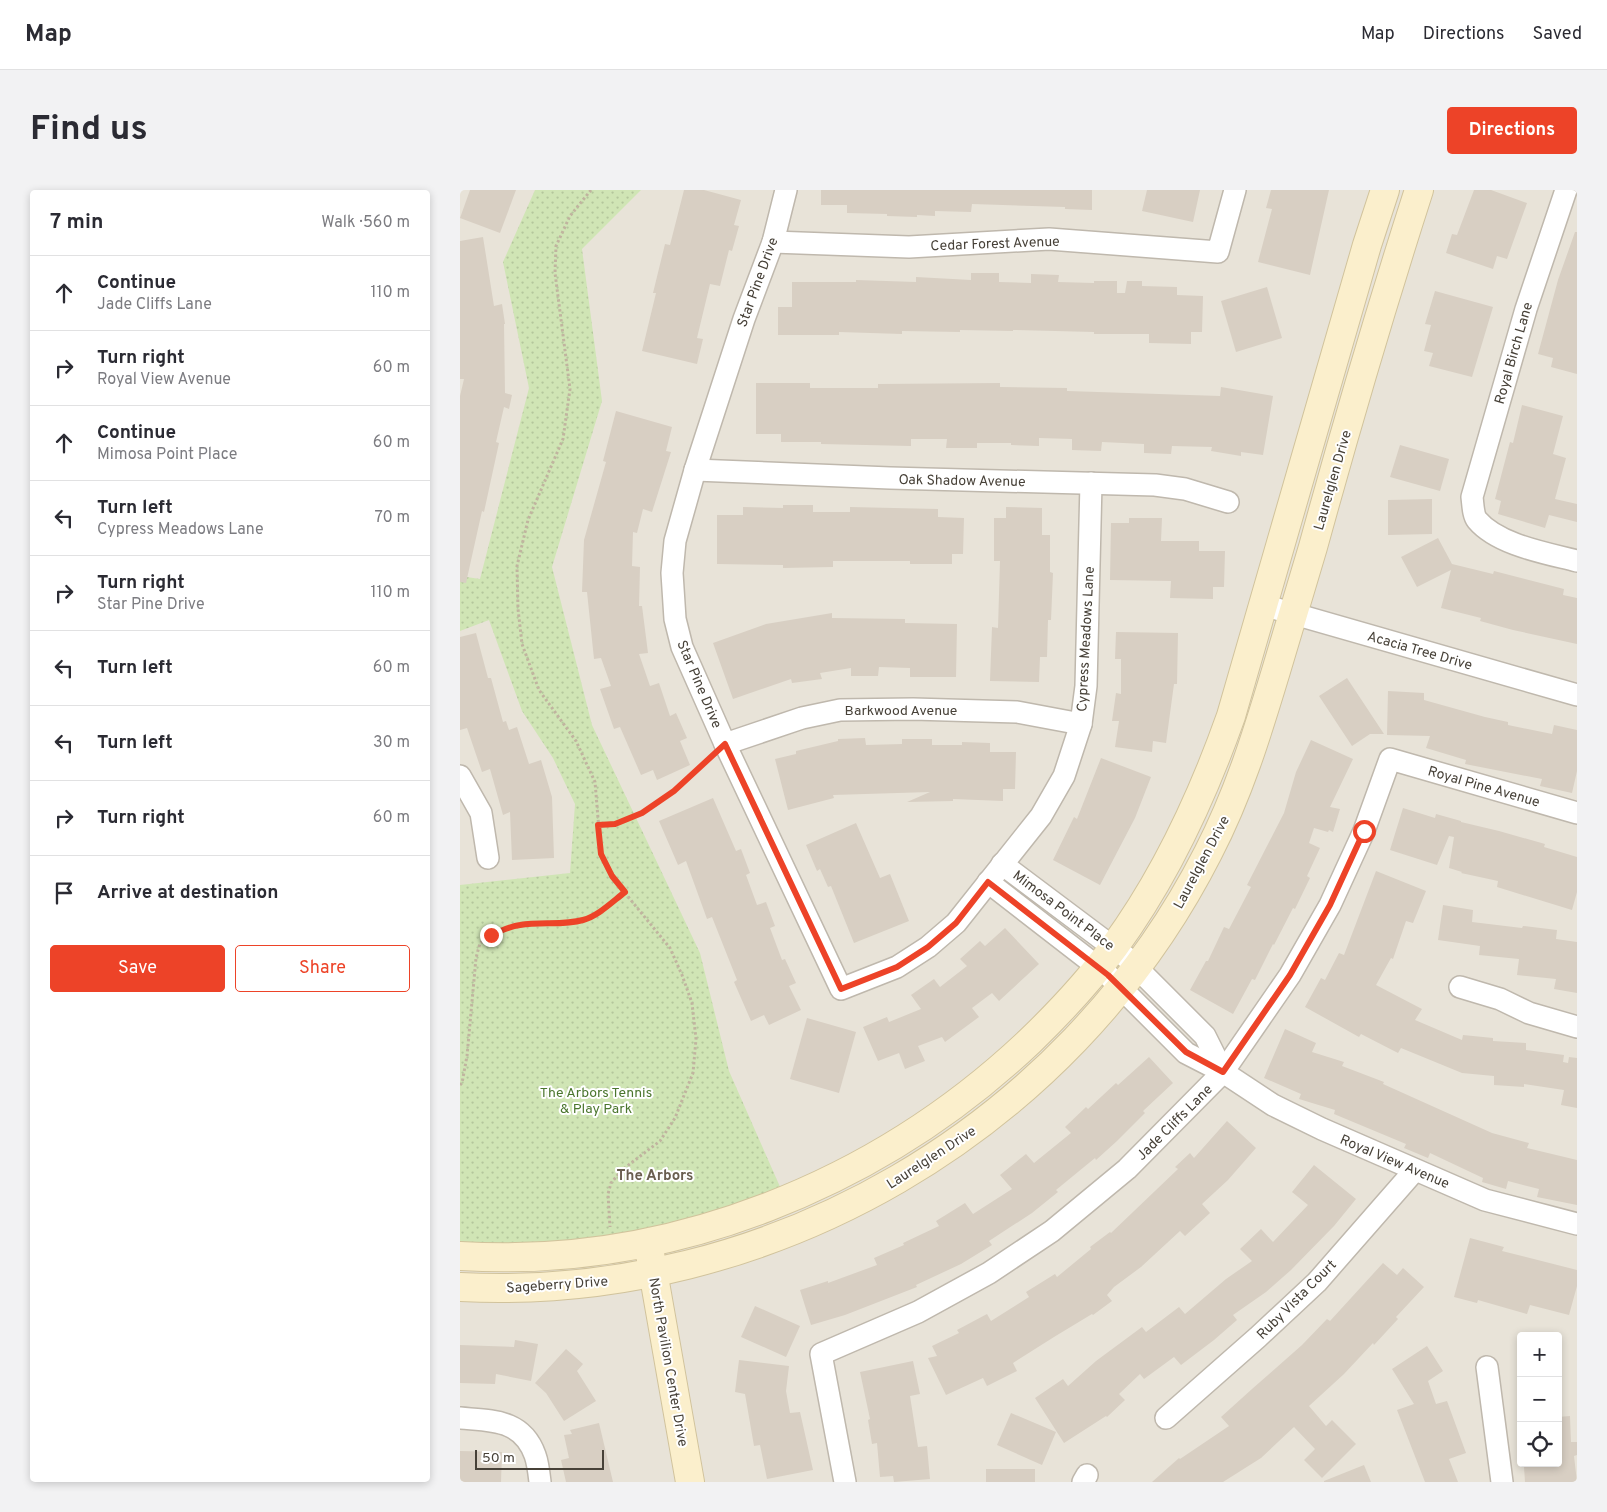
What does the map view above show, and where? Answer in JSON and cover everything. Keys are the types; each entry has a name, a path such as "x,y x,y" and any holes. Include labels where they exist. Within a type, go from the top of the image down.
{"street":[{"name":"Star Pine Drive","path":"786,190 772,242 744,319 695,470 675,541 672,573 676,618 682,647 725,744 841,989"},
{"name":"Cedar Forest Avenue","path":"772,242 909,247 1049,239 1218,252 1235,190"},
{"name":"Laurelglen Drive","path":"654,1272 712,1259 793,1231 878,1191 963,1138 1033,1080 1083,1032 1198,802 1231,716 1367,245 1385,190"},
{"name":"Laurelglen Drive","path":"648,1242 710,1226 790,1199 841,1175 910,1136 948,1110 1015,1055 1052,1020 1161,933 1208,853 1246,767 1260,727 1354,402 1419,190"},
{"name":"Royal Birch Lane","path":"1566,190 1526,308 1472,497 1476,518 1493,534 1506,541 1577,561"},
{"name":"Oak Shadow Avenue","path":"695,470 890,478 1155,485 1185,489 1228,502"},
{"name":"Cypress Meadows Lane","path":"841,989 897,967 928,947 956,923 1040,816 1064,776 1081,724 1086,686 1090,483"},
{"name":"Acacia Tree Drive","path":"1263,605 1577,695"},
{"name":"Barkwood Avenue","path":"725,744 802,718 840,710 913,709 1017,712 1081,724"},
{"name":"Royal Pine Avenue","path":"1390,758 1577,813"},
{"name":"Jade Cliffs Lane","path":"845,1482 821,1354 918,1312 989,1273 1052,1230 1127,1169 1223,1072 1290,975 1330,905 1364,831 1390,758"},
{"path":"463,788 481,813 488,858"},
{"name":"Mimosa Point Place","path":"1002,864 1117,967"},
{"name":"Mimosa Point Place","path":"988,882 1117,967"},
{"name":"Royal View Avenue","path":"1117,967 1186,1052 1223,1072 1273,1105 1322,1129 1486,1200 1577,1224"},
{"path":"1460,987 1500,999 1529,1013 1577,1027"},
{"name":"Ruby Vista Court","path":"1166,1418 1317,1282 1415,1170"},
{"path":"460,1256 509,1257 572,1254 648,1242"},
{"name":"North Pavilion Center Drive","path":"648,1242 690,1482"},
{"name":"Sageberry Drive","path":"460,1287 491,1288 571,1284 618,1279 654,1272"},
{"path":"1487,1367 1502,1482"},
{"path":"460,1418 501,1422 523,1433 535,1455 540,1482"}],"path":[{"path":"592,190 570,216 556,246 554,273 570,389 563,439 528,520 517,566 518,609 522,644 539,690 576,741 595,782 601,854 612,876 670,948 682,975 692,1003 696,1039 693,1073 674,1118 660,1141 622,1170 611,1183 608,1194 611,1235"},
{"path":"598,825 615,824 642,813 674,791 725,744"},
{"path":"460,1085 468,1056 476,958 480,943 491,935 521,924 584,920 625,892"}],"shaded area":[{"path":"460,190 1577,190 1577,1482 460,1482"}],"green space":[{"name":"The Arbors Tennis & Play Park","path":"535,190 641,190 582,249 602,401 552,567 592,725 700,953 729,1071 781,1189 698,1217 612,1236 524,1245 460,1243 460,885 570,873 575,804 553,758 522,711 489,620 460,631 460,576 480,579 529,388 503,262"}],"building":[{"path":"470,190 516,190 500,233 460,218"},
{"path":"684,190 704,190 741,200 734,225 739,226 732,251 729,250 720,286 710,284 697,338 703,339 697,364 642,351 665,244 670,245"},
{"path":"821,190 1092,190 1092,210 1065,209 1065,207 972,204 971,212 935,211 935,216 887,216 887,214 847,213 847,205 821,205"},
{"path":"1147,190 1200,190 1193,222 1142,211"},
{"path":"1271,190 1329,190 1310,275 1258,262 1272,209 1266,208"},
{"path":"1474,190 1491,190 1527,203 1507,259 1497,256 1493,269 1446,253 1452,234 1457,235"},
{"path":"1575,232 1577,232 1577,374 1551,367 1553,358 1538,354 1558,280"},
{"path":"483,237 494,306 502,304 505,324 505,393 512,395 509,409 504,407 496,442 499,443 466,583 460,582 460,396 464,379 460,379 460,241"},
{"path":"971,273 999,273 999,282 1031,283 1031,274 1059,275 1058,282 1094,283 1094,281 1117,281 1117,293 1125,293 1127,281 1142,281 1142,286 1177,287 1177,295 1203,296 1202,332 1191,332 1191,344 1149,343 1149,334 1094,334 1094,332 1013,330 960,330 960,332 902,331 902,334 839,332 839,335 778,335 778,307 792,307 792,282 856,282 856,280 916,282 916,277 971,280"},
{"path":"1267,287 1282,338 1236,352 1221,301"},
{"path":"1435,291 1493,307 1472,377 1429,366 1433,353 1424,351 1431,325 1425,324"},
{"path":"756,383 810,383 810,388 878,388 878,384 1000,383 1000,387 1067,388 1067,391 1220,396 1221,387 1273,396 1263,455 1241,452 1241,456 1211,451 1212,447 1172,446 1171,454 1144,453 1144,444 1102,442 1101,451 1072,450 1072,439 1039,438 1039,446 1011,445 1011,443 977,443 977,448 946,448 947,439 911,439 911,446 781,442 781,434 756,434"},
{"path":"1522,405 1563,416 1553,454 1566,458 1555,499 1577,504 1577,522 1549,515 1545,528 1498,514 1501,501 1495,499 1510,442 1513,443"},
{"path":"616,411 672,427 666,451 671,452 652,512 643,509 637,533 633,532 632,566 640,567 639,606 642,606 648,653 639,654 650,686 659,683 670,716 676,713 687,738 680,741 690,765 657,780 653,770 641,775 620,727 614,729 600,689 611,686 601,658 594,659 587,592 582,592 584,540 606,462 603,461"},
{"path":"1400,445 1449,459 1440,491 1390,477"},
{"path":"1432,499 1432,534 1388,535 1388,500"},
{"path":"783,505 813,505 813,512 850,512 850,507 938,509 938,517 964,518 963,554 952,554 952,564 910,564 910,561 833,561 833,567 783,568 783,565 717,564 717,515 743,515 743,507 783,508"},
{"path":"1006,507 1042,508 1042,535 1050,535 1050,572 1053,573 1051,620 1048,620 1047,657 1040,657 1039,682 990,681 992,627 998,628 1000,561 994,561 994,518 1006,518"},
{"path":"1129,518 1162,518 1161,541 1199,541 1199,551 1225,551 1224,587 1213,587 1213,599 1170,598 1171,581 1110,580 1111,523 1129,523"},
{"path":"1438,538 1452,564 1493,574 1494,571 1564,589 1563,595 1577,598 1577,644 1513,630 1480,621 1481,618 1441,608 1451,570 1417,587 1401,557"},
{"path":"832,613 832,618 905,619 905,623 957,624 956,677 910,677 910,668 879,667 878,676 851,676 851,668 820,673 822,679 792,683 791,679 733,699 713,643 766,624"},
{"path":"1116,632 1178,633 1177,684 1174,684 1166,743 1153,741 1152,752 1115,747 1119,721 1112,721 1116,693 1121,694 1121,659 1115,659"},
{"path":"476,633 488,678 491,678 503,722 506,721 509,730 517,727 529,764 541,760 552,797 554,858 512,860 510,812 503,815 490,769 482,772 467,728 460,730 460,637"},
{"path":"1347,678 1384,734 1370,734 1352,746 1319,696"},
{"path":"1388,691 1424,693 1424,700 1508,722 1508,725 1552,734 1554,725 1577,730 1577,771 1572,793 1540,786 1542,779 1465,764 1466,760 1426,748 1430,736 1387,735"},
{"path":"865,738 866,745 902,744 902,739 932,739 932,745 962,745 962,742 990,743 990,752 1016,752 1015,789 1003,789 1003,801 953,799 953,801 907,802 930,792 833,795 834,798 788,810 775,759 796,754 796,751 838,741 838,739"},
{"path":"1311,740 1353,759 1330,807 1340,809 1333,832 1314,828 1309,843 1320,848 1307,876 1310,878 1295,909 1293,908 1255,980 1252,979 1233,1014 1190,990 1206,961 1208,961 1224,927 1229,929 1251,887 1247,885 1284,813 1296,772"},
{"path":"1101,758 1151,777 1135,818 1100,885 1053,860 1074,817 1077,819"},
{"path":"713,798 736,851 741,849 750,873 746,875 757,905 766,902 775,926 770,928 782,960 785,959 796,983 789,986 801,1010 769,1025 764,1015 751,1021 734,982 737,980 712,917 707,919 686,861 678,865 659,821"},
{"path":"1403,808 1435,818 1436,814 1499,831 1545,844 1544,847 1577,857 1577,892 1572,910 1497,887 1498,881 1461,873 1449,868 1454,837 1449,836 1437,865 1390,850"},
{"path":"856,823 880,878 890,874 909,921 854,943 831,886 828,887 820,869 817,871 806,845"},
{"path":"1376,871 1426,891 1413,923 1406,921 1393,959 1391,958 1376,985 1422,1009 1415,1020 1462,1040 1463,1035 1493,1038 1493,1041 1526,1043 1526,1050 1564,1055 1563,1062 1568,1063 1569,1057 1577,1058 1577,1108 1561,1105 1564,1090 1524,1084 1524,1087 1494,1085 1494,1076 1462,1073 1401,1048 1398,1053 1361,1034 1359,1037 1305,1007 1321,978 1325,980 1339,953 1344,955"},
{"path":"1443,905 1473,910 1472,922 1557,930 1556,939 1577,942 1577,993 1554,989 1556,979 1517,975 1519,959 1479,955 1480,946 1438,940"},
{"path":"1005,928 1039,964 999,1001 992,993 972,1008 979,1017 945,1042 942,1037 918,1046 925,1061 905,1069 899,1053 878,1061 863,1027 887,1017 889,1022 921,1009 911,995 934,979 940,987 967,966 960,959 980,941 985,946"},
{"path":"807,1018 856,1032 839,1093 790,1079"},
{"path":"1285,1029 1316,1043 1312,1052 1344,1062 1342,1066 1384,1082 1383,1084 1492,1133 1529,1143 1527,1148 1577,1160 1577,1205 1537,1197 1539,1189 1508,1181 1506,1189 1482,1182 1483,1178 1430,1153 1428,1158 1404,1148 1406,1144 1334,1114 1335,1110 1299,1099 1301,1094 1264,1078"},
{"path":"1149,1057 1173,1083 1096,1160 1095,1158 1056,1190 1058,1192 1032,1213 989,1241 992,1245 961,1264 916,1285 917,1287 845,1315 811,1325 800,1290 828,1281 828,1283 877,1265 874,1258 904,1245 903,1243 939,1226 936,1221 965,1203 973,1214 1012,1189 1000,1175 1026,1154 1034,1163 1071,1133 1065,1127 1086,1107 1088,1109 1116,1083 1118,1085"},
{"path":"1227,1121 1256,1148 1228,1180 1202,1204 1210,1213 1185,1236 1180,1231 1141,1267 1114,1287 1107,1295 1112,1301 1093,1315 1013,1363 1017,1371 987,1386 983,1378 946,1395 928,1358 937,1356 932,1346 959,1333 957,1330 987,1314 991,1321 1029,1297 1026,1292 1055,1274 1057,1277 1091,1249 1090,1247 1111,1233 1178,1169 1175,1167 1190,1153 1194,1158"},
{"path":"1314,1165 1356,1199 1334,1226 1291,1270 1266,1292 1233,1315 1237,1320 1214,1340 1181,1365 1174,1357 1144,1379 1140,1374 1119,1394 1125,1400 1107,1417 1064,1443 1035,1398 1063,1379 1068,1386 1096,1361 1142,1327 1146,1332 1179,1307 1185,1314 1226,1279 1252,1261 1240,1249 1261,1229 1273,1242 1308,1205 1292,1192"},
{"path":"1470,1238 1504,1247 1502,1251 1577,1270 1577,1286 1569,1315 1530,1305 1527,1314 1478,1300 1477,1303 1454,1297"},
{"path":"1383,1263 1397,1275 1403,1268 1424,1287 1396,1317 1398,1319 1374,1345 1373,1343 1344,1374 1309,1406 1326,1426 1332,1420 1356,1444 1322,1478 1304,1460 1315,1449 1294,1427 1261,1458 1223,1482 1152,1482 1179,1458 1229,1426 1221,1417 1302,1345 1327,1319 1330,1321"},
{"path":"755,1306 800,1326 786,1357 741,1337"},
{"path":"515,1340 538,1344 531,1381 496,1374 495,1384 460,1383 460,1345 514,1347"},
{"path":"1427,1346 1443,1371 1428,1381 1436,1404 1447,1401 1466,1453 1449,1459 1458,1482 1425,1482 1397,1410 1414,1404 1392,1369"},
{"path":"566,1349 583,1364 577,1371 596,1401 564,1421 546,1393 535,1383"},
{"path":"739,1360 789,1366 786,1391 790,1413 800,1412 813,1470 767,1479 760,1445 754,1446 745,1394 735,1392"},
{"path":"913,1361 920,1394 910,1396 918,1447 927,1446 930,1479 894,1482 893,1476 880,1477 877,1443 872,1444 868,1420 870,1419 860,1372"},
{"path":"1011,1413 1056,1432 1042,1465 997,1445"},
{"path":"1570,1416 1571,1442 1577,1442 1577,1455 1574,1456 1577,1482 1525,1482 1524,1467 1562,1467 1562,1417"},
{"path":"599,1423 613,1482 566,1482 561,1460 569,1458 564,1435 572,1434 570,1430"},
{"path":"460,1451 502,1452 501,1482 460,1482"},
{"path":"1364,1465 1371,1482 1324,1482 1324,1481"},
{"path":"986,1469 1035,1469 1035,1482 986,1482"}],"district":[{"name":"The Arbors","path":"655,1175"}],"route":[{"path":"491,935 521,924 584,920 625,892 612,876 601,854 598,825 615,824 642,813 674,791 725,744 841,989 897,967 928,947 956,923 988,882 1108,975 1186,1052 1223,1072 1290,975 1330,905 1364,831"}]}
